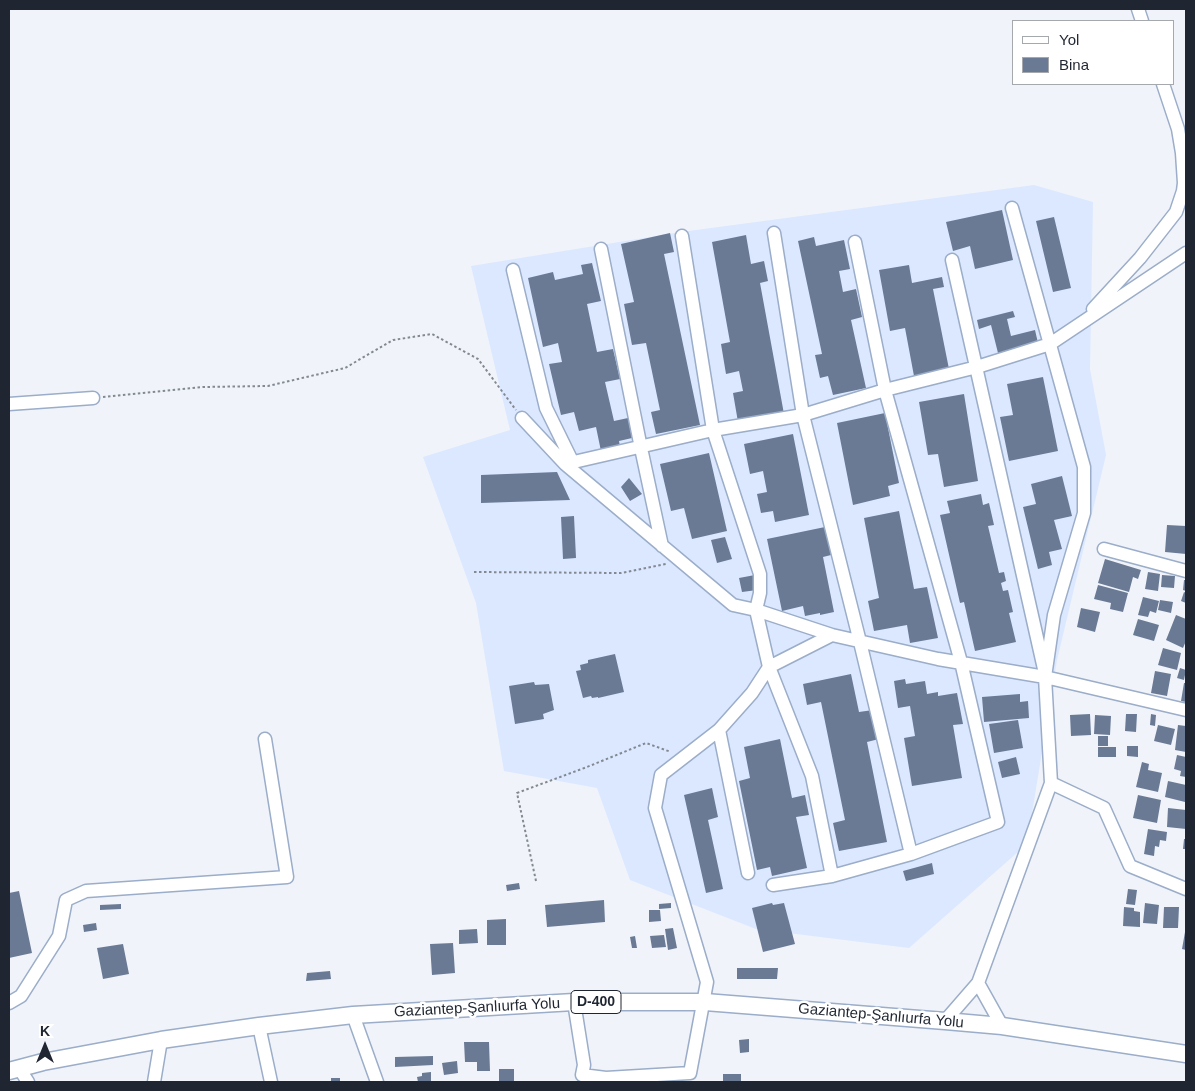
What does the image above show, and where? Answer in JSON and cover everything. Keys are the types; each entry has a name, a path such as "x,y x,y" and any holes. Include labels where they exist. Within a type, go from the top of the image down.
{"main road":[{"name":"Gaziantep-Şanlıurfa Yolu","path":"14,1069 161,1040 259,1026 353,1015 574,1002 705,1002 945,1021 1002,1026 1186,1054"}],"street":[{"path":"1079,324 1152,243 1176,212 1183,191 1184,176 1179,137 1164,85"},
{"path":"1012,208 1084,467 1084,513 1054,615 1045,677"},
{"path":"774,233 803,415 911,854"},
{"path":"682,236 713,430 760,574 760,593 756,610 769,667 812,776 832,876"},
{"path":"773,885 832,876 911,854 998,822 961,662 885,390 855,242"},
{"path":"601,249 662,546"},
{"path":"569,464 713,430 803,415 885,390 976,367 1050,344 1186,253"},
{"path":"945,1021 978,983 1051,783 1045,677 952,260"},
{"path":"513,270 546,408 569,464"},
{"path":"9,404 94,398"},
{"path":"522,418 569,464 732,605 756,610 832,635 860,642 938,659 1045,677 1186,710"},
{"path":"1104,549 1186,571"},
{"path":"574,1002 584,1065 582,1078 628,1080 690,1074 705,1002 707,982 655,808 661,775 719,730 752,693 769,667 832,635"},
{"path":"719,730 748,873"},
{"path":"9,1002 21,996 59,936 66,900 86,891 286,877 265,739"},
{"path":"1051,783 1104,808 1130,866 1186,889"},
{"path":"978,983 1002,1026"},
{"path":"353,1015 377,1082"},
{"path":"259,1026 271,1082"},
{"path":"154,1082 161,1040"},
{"path":"14,1069 28,1082"}],"path":[{"path":"94,398 203,387 268,386 344,368 393,340 432,334 478,359 522,418"},
{"path":"474,572 621,573 680,561"},
{"path":"536,881 518,793 646,743 684,757"}],"shaded area":[{"path":"1034,185 1093,202 1090,369 1106,455 1057,660 1027,844 909,948 756,929 630,880 597,788 504,771 476,603 423,457 510,430 471,266 681,232"}],"building":[{"path":"1002,210 1013,260 975,269 970,246 953,251 946,222"},
{"path":"1054,217 1071,288 1053,292 1036,221"},
{"path":"670,233 674,252 664,254 700,425 656,434 651,412 660,410 646,343 632,345 624,304 634,302 621,244"},
{"path":"746,235 751,264 764,261 768,281 760,283 784,414 738,422 733,393 743,391 739,371 726,374 721,344 730,342 712,242"},
{"path":"814,237 816,246 844,240 850,269 839,271 843,292 856,289 862,317 851,320 866,388 833,395 828,376 820,378 815,355 822,354 798,241"},
{"path":"592,263 601,301 587,304 597,352 613,349 620,379 605,382 614,421 628,418 632,438 619,441 621,452 602,456 596,427 579,431 574,412 561,415 549,364 562,362 558,343 543,347 528,278 553,272 555,280 583,274 581,265"},
{"path":"909,265 912,283 942,277 944,287 933,289 949,369 914,376 905,328 890,331 879,270"},
{"path":"1013,311 1015,317 1007,319 1011,336 1035,330 1038,343 998,353 991,325 979,329 977,320"},
{"path":"1043,377 1058,451 1009,461 1000,417 1013,415 1007,384"},
{"path":"964,394 978,481 944,487 938,454 928,455 919,402"},
{"path":"885,413 899,483 888,486 890,496 853,505 837,423"},
{"path":"793,434 809,515 775,522 773,511 761,513 757,494 767,492 763,471 750,474 744,444"},
{"path":"709,453 727,531 692,539 684,508 671,511 660,464"},
{"path":"557,472 570,500 481,503 481,475"},
{"path":"1062,476 1072,516 1054,520 1062,549 1049,552 1052,565 1038,569 1023,507 1036,504 1031,484"},
{"path":"629,478 642,494 630,501 621,487"},
{"path":"981,494 983,505 989,503 994,525 988,526 999,573 1004,572 1006,581 1001,583 1003,591 1008,590 1013,612 1009,613 1016,642 975,651 964,602 960,603 940,515 950,513 947,501"},
{"path":"899,511 914,589 927,587 938,638 910,643 907,625 874,631 868,601 879,598 864,518"},
{"path":"574,516 576,558 563,559 561,517"},
{"path":"1167,525 1186,526 1186,554 1165,552"},
{"path":"825,527 831,555 823,557 834,612 805,616 803,606 782,611 767,539"},
{"path":"725,537 732,559 717,563 711,540"},
{"path":"1105,559 1141,570 1138,579 1133,577 1129,592 1098,583"},
{"path":"1148,572 1160,574 1158,591 1145,589"},
{"path":"755,575 757,590 742,592 739,578"},
{"path":"1162,575 1175,576 1174,588 1161,587"},
{"path":"1184,580 1186,580 1186,591 1183,590"},
{"path":"1098,585 1128,593 1123,612 1110,609 1111,603 1094,599"},
{"path":"1184,592 1186,593 1186,603 1181,601"},
{"path":"1143,597 1159,601 1156,613 1150,611 1148,617 1138,615"},
{"path":"1160,600 1173,602 1171,613 1158,610"},
{"path":"1081,608 1100,612 1095,632 1077,627"},
{"path":"1176,615 1186,619 1186,641 1183,648 1166,640"},
{"path":"1138,619 1159,625 1154,641 1133,635"},
{"path":"1163,648 1181,653 1177,670 1158,665"},
{"path":"615,654 624,692 598,698 592,698 591,696 583,698 576,671 581,670 580,665 588,663 588,660"},
{"path":"1180,668 1186,670 1184,680 1177,678"},
{"path":"1155,671 1171,674 1167,696 1151,693"},
{"path":"851,674 859,712 873,710 879,739 867,742 887,842 839,851 833,823 845,820 821,702 807,705 803,684"},
{"path":"905,679 906,684 925,681 927,694 938,692 938,696 957,693 963,724 953,725 962,778 912,786 904,738 915,736 910,706 898,708 894,681"},
{"path":"534,682 535,685 549,684 554,710 543,714 544,719 515,724 509,686"},
{"path":"1184,683 1186,683 1186,702 1181,701"},
{"path":"1020,694 1020,702 1028,701 1029,718 984,722 982,697"},
{"path":"1090,714 1091,735 1071,736 1070,715"},
{"path":"1126,714 1137,714 1136,732 1125,731"},
{"path":"1151,714 1156,715 1155,726 1150,725"},
{"path":"1095,715 1111,716 1110,735 1094,734"},
{"path":"1018,720 1023,748 994,753 989,724"},
{"path":"1158,725 1175,729 1171,745 1154,741"},
{"path":"1178,725 1186,726 1186,752 1175,750"},
{"path":"1098,736 1108,736 1108,746 1098,746"},
{"path":"780,739 792,798 805,795 809,815 796,817 807,868 772,876 770,867 757,870 739,781 750,778 744,747"},
{"path":"1127,746 1138,746 1138,757 1127,756"},
{"path":"1098,747 1116,747 1116,757 1098,757"},
{"path":"1177,755 1186,757 1186,777 1180,776 1181,771 1174,769"},
{"path":"1016,757 1020,774 1002,778 998,762"},
{"path":"1142,762 1149,764 1148,770 1162,773 1158,792 1136,787"},
{"path":"1168,781 1186,785 1185,802 1165,797"},
{"path":"712,788 718,817 708,820 723,889 706,893 684,795"},
{"path":"1138,795 1161,800 1157,823 1133,818"},
{"path":"1168,808 1186,810 1186,829 1167,827"},
{"path":"1148,829 1167,832 1166,841 1160,840 1159,847 1155,846 1154,856 1144,854"},
{"path":"1184,839 1186,839 1186,849 1183,849"},
{"path":"932,863 934,874 906,881 903,871"},
{"path":"519,883 520,889 507,891 506,885"},
{"path":"1128,889 1137,890 1135,905 1126,904"},
{"path":"19,891 32,953 9,958 9,893"},
{"path":"604,900 605,922 547,927 545,905"},
{"path":"671,903 671,908 659,909 659,904"},
{"path":"772,903 773,905 784,903 795,944 763,952 752,908"},
{"path":"1145,903 1159,905 1157,924 1143,923"},
{"path":"121,904 121,909 100,910 100,905"},
{"path":"1124,907 1134,908 1134,911 1140,912 1140,927 1123,926"},
{"path":"1164,907 1179,907 1178,928 1163,928"},
{"path":"649,910 660,910 661,921 649,922"},
{"path":"506,919 506,945 487,945 487,920"},
{"path":"96,923 97,930 84,932 83,925"},
{"path":"673,928 677,948 668,950 665,929"},
{"path":"477,929 478,943 459,944 459,930"},
{"path":"1186,932 1186,950 1182,949"},
{"path":"664,935 666,947 652,948 650,936"},
{"path":"635,936 637,948 632,948 630,937"},
{"path":"453,943 455,973 432,975 430,944"},
{"path":"123,944 129,974 103,979 97,948"},
{"path":"737,968 778,968 777,979 737,979"},
{"path":"330,971 331,979 306,981 307,973"},
{"path":"749,1039 749,1052 740,1053 739,1040"},
{"path":"464,1042 489,1042 490,1071 477,1071 477,1062 465,1062"},
{"path":"433,1056 433,1065 395,1067 395,1057"},
{"path":"457,1061 458,1073 444,1075 442,1063"},
{"path":"499,1069 514,1069 514,1082 499,1082"},
{"path":"431,1072 431,1082 418,1082 417,1077 422,1076 422,1073"},
{"path":"723,1074 741,1074 741,1082 723,1082"},
{"path":"331,1078 340,1078 340,1082 331,1082"}]}
